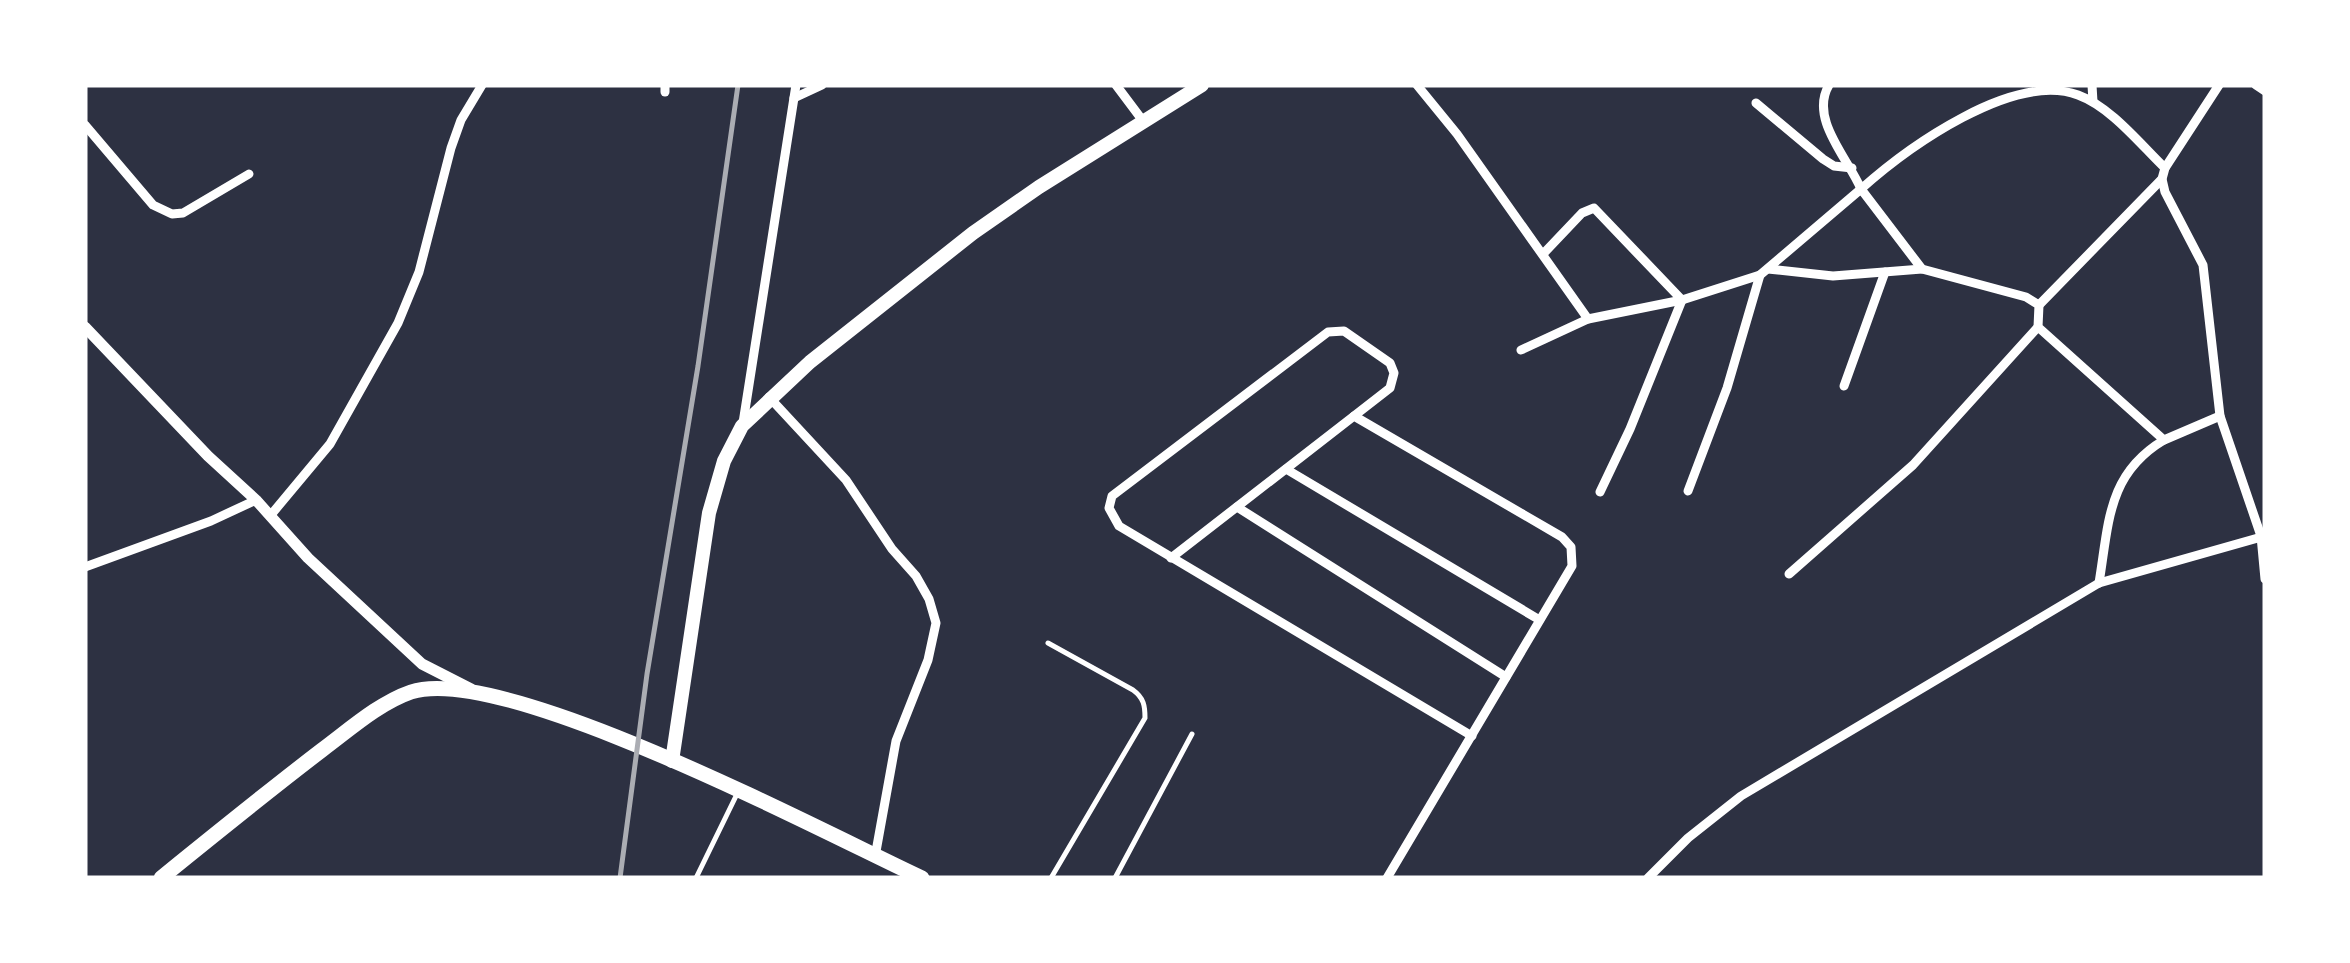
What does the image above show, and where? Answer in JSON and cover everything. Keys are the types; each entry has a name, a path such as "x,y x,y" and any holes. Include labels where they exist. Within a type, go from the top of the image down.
{"highway":[{"path":"161,878 380,708 408,693 432,687 475,690 528,705 672,761 922,878"}],"main road":[{"path":"672,761 708,513 724,462 742,426 769,397 853,326 973,232 1202,85"}],"street":[{"path":"270,516 330,444 398,323 419,272 451,148 461,120 482,85"},
{"path":"742,426 796,85"},
{"path":"794,98 822,85"},
{"path":"1116,85 1144,122"},
{"path":"1417,85 1458,134 1588,320"},
{"path":"1829,85 1824,93 1826,122 1860,189 1922,269"},
{"path":"2092,85 2093,102"},
{"path":"1789,574 1913,465 2038,327 2039,305 2164,174 2219,85"},
{"path":"2256,85 2265,91"},
{"path":"1521,350 1588,320 1682,300 1764,272 1907,151 2002,99 2057,89 2093,102 2164,174 2164,192 2202,265 2220,416 2263,536 2265,579"},
{"path":"1756,104 1823,160 1852,168"},
{"path":"85,125 162,211 183,213 249,174"},
{"path":"1543,254 1582,213 1594,208 1682,300"},
{"path":"1764,272 1833,276 1922,269 2026,297 2039,305"},
{"path":"1688,491 1727,388 1764,272"},
{"path":"1844,386 1885,272"},
{"path":"1600,492 1682,300"},
{"path":"85,327 308,558 422,664 475,690"},
{"path":"2038,327 2164,440"},
{"path":"1171,558 1390,388 1394,372 1390,362 1344,331 1328,332 1112,496 1109,508 1119,526 1171,558 1256,604 1472,736"},
{"path":"769,397 846,480 892,549 916,576 929,598 936,623 928,660 896,741 875,856"},
{"path":"1354,416 1562,537 1571,548 1572,566 1387,878"},
{"path":"2099,583 2112,504 2120,482 2143,452 2220,416"},
{"path":"1286,469 1538,619"},
{"path":"85,567 211,521 256,500"},
{"path":"1236,507 1506,677"},
{"path":"1648,878 1688,838 1742,796 2099,583 2263,536"}],"lane":[{"path":"1048,643 1134,690 1145,706 1145,718 1051,878"},
{"path":"1114,878 1192,734"},
{"path":"696,878 738,792"}],"railway":[{"path":"620,878 647,674 698,366 738,85"}]}
